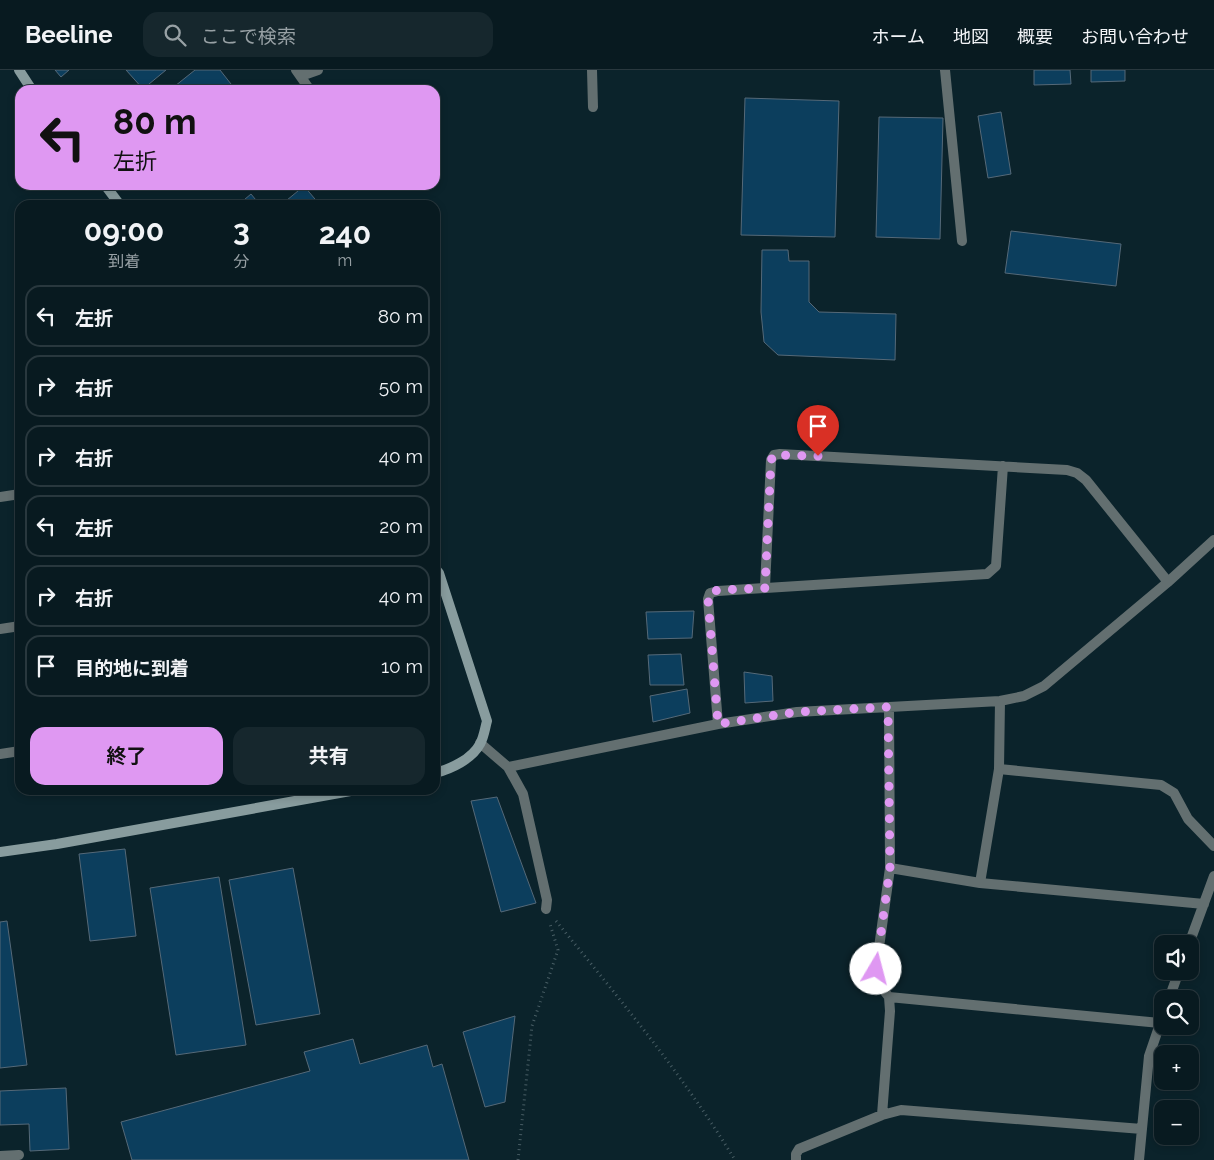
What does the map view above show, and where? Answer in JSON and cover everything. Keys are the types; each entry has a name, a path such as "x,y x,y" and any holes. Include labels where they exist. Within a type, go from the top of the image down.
{"street":[{"path":"19,70 29,85"},
{"path":"307,85 299,73 318,70"},
{"path":"592,70 593,107"},
{"path":"944,70 962,241"},
{"path":"765,588 771,460 774,455 780,454 1067,470 1077,473 1086,480 1168,582"},
{"path":"718,724 708,599 710,593 718,590 987,574 996,566 1004,466"},
{"path":"0,497 15,495"},
{"path":"508,767 718,724 797,712 1000,701 1024,696 1044,686 1168,582 1214,540"},
{"path":"440,578 487,721 480,743 470,756 440,772"},
{"path":"0,629 15,627"},
{"path":"980,884 999,769 1000,701"},
{"path":"882,1115 890,1012 889,997 877,982 876,969 890,868 888,707"},
{"path":"480,743 508,767 523,794 546,900 546,909"},
{"path":"0,754 15,752"},
{"path":"999,769 1161,785 1174,793 1188,819 1214,846"},
{"path":"0,852 66,843 329,795"},
{"path":"890,868 980,884 1204,904"},
{"path":"1192,935 1214,876"},
{"path":"889,997 1154,1019"},
{"path":"1139,1160 1150,1056 1156,1035"},
{"path":"796,1160 796,1154 799,1149 882,1115 908,1110 1142,1129"},
{"path":"0,1156 19,1155"}],"path":[{"path":"518,1160 532,1026 558,950 546,909"},
{"path":"546,909 601,975 702,1107 735,1160"}],"building":[{"path":"55,70 69,70 61,77"},
{"path":"126,70 166,70 148,85 139,85"},
{"path":"195,70 220,70 231,84 230,85 176,85"},
{"path":"1034,70 1070,70 1071,84 1034,85"},
{"path":"1091,70 1125,70 1125,81 1091,82"},
{"path":"745,98 839,101 835,237 741,235"},
{"path":"1001,112 1011,174 988,178 978,116"},
{"path":"879,117 943,118 940,239 876,237"},
{"path":"299,190 307,190 316,200 287,200"},
{"path":"251,194 256,200 244,200"},
{"path":"1011,231 1121,244 1116,286 1005,273"},
{"path":"762,250 788,250 789,261 809,261 809,302 819,312 896,314 895,360 778,355 764,342 761,312"},
{"path":"694,611 692,638 648,639 646,612"},
{"path":"681,654 684,685 650,685 648,655"},
{"path":"744,672 772,676 773,701 745,703"},
{"path":"687,689 690,713 653,722 650,696"},
{"path":"497,797 536,903 501,912 471,801"},
{"path":"125,849 136,936 90,941 79,854"},
{"path":"293,868 320,1014 256,1025 229,880"},
{"path":"219,877 246,1045 176,1055 150,888"},
{"path":"7,921 27,1065 0,1068 0,922"},
{"path":"515,1016 505,1102 485,1107 463,1032"},
{"path":"353,1039 360,1064 427,1045 433,1067 442,1064 469,1160 132,1160 121,1122 310,1071 304,1052"},
{"path":"66,1088 69,1149 30,1151 29,1124 0,1125 0,1091"}],"route":[{"path":"818,456 780,454 774,455 771,460 765,588 718,590 710,593 708,599 718,724 797,712 888,707 890,868 876,969"}]}
